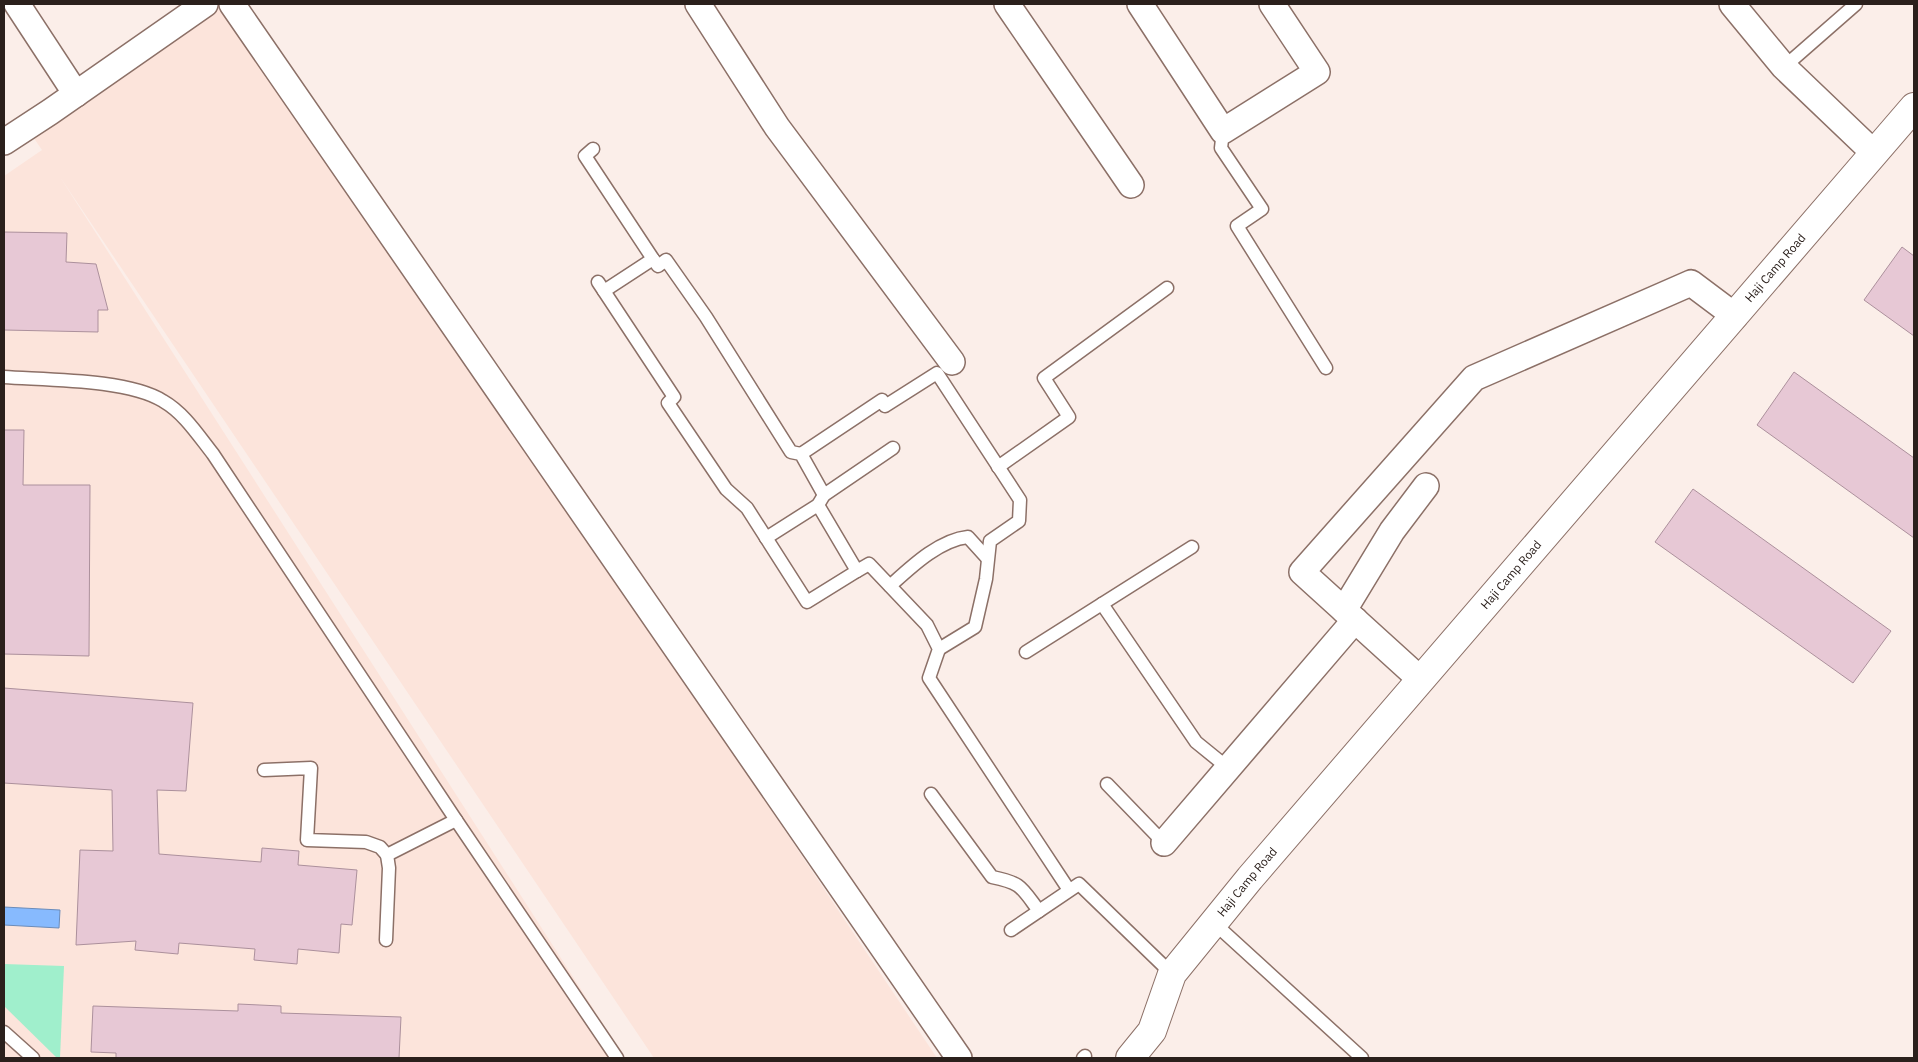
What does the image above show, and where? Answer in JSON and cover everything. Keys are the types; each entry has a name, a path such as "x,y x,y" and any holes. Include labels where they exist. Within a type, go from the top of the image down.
{"street":[{"path":"17,4 76,94"},
{"path":"4,142 205,4"},
{"path":"232,4 959,1058"},
{"path":"698,4 777,127 952,362"},
{"path":"1007,4 1131,184"},
{"path":"1140,4 1223,131 1317,72 1272,4"},
{"path":"1732,4 1784,67 1874,153"},
{"name":"Haji Camp Road","path":"1130,1058 1152,1031 1172,974 1250,878 1914,107"},
{"path":"1421,680 1302,572 1474,378 1690,283 1735,316"},
{"path":"1164,843 1228,768 1350,615 1392,531 1426,486"}],"lane":[{"path":"1784,67 1856,4"},
{"path":"1223,131 1221,148 1262,209 1237,226 1326,368"},
{"path":"593,149 585,156 658,266 666,260 706,317 791,452 801,454 882,400 885,406 937,373 1020,500 1019,521 990,542 986,579 975,627 939,649 929,678 1069,890"},
{"path":"653,259 601,287 674,397 668,403 726,489 747,508 807,602 869,564 926,625 939,649"},
{"path":"998,467 1069,417 1044,378 1167,288"},
{"path":"4,377 127,387 163,400 185,418 213,454 456,820 617,1058"},
{"path":"766,538 892,448"},
{"path":"801,454 821,500 857,571"},
{"path":"890,586 916,562 955,538 968,537 987,558"},
{"path":"1026,652 1192,547"},
{"path":"1102,604 1196,742 1228,768"},
{"path":"264,770 311,768 307,840 366,842 380,847 387,855 389,868 386,940"},
{"path":"1106,784 1164,843"},
{"path":"930,794 992,877 1014,882 1023,888 1039,911"},
{"path":"387,855 456,820"},
{"path":"1011,930 1079,884 1172,974"},
{"path":"1214,923 1362,1058"},
{"path":"4,1032 33,1058"}],"shaded area":[{"path":"205,4 232,4 937,1058 654,1058 60,177 625,1058 4,1058 4,176 42,150 27,128"}],"green space":[{"path":"4,964 64,966 60,1058 57,1058 4,1006"}],"water":[{"path":"4,907 60,910 59,928 4,925"}],"building":[{"path":"4,232 67,233 66,262 96,264 108,310 98,310 98,332 4,330"},
{"path":"1902,247 1914,256 1914,336 1864,300"},
{"path":"1794,372 1914,458 1914,538 1757,425"},
{"path":"4,430 24,430 23,485 90,485 89,656 4,654"},
{"path":"1693,489 1891,631 1853,683 1655,542"},
{"path":"4,688 193,703 186,791 157,790 159,854 261,862 262,848 299,851 298,865 357,870 352,925 341,924 339,953 298,949 297,964 254,960 255,949 179,943 178,954 135,950 136,941 76,945 80,850 113,851 112,790 4,783"},
{"path":"238,1004 281,1006 281,1013 401,1017 399,1058 116,1058 116,1053 91,1052 93,1006 238,1011"}]}
